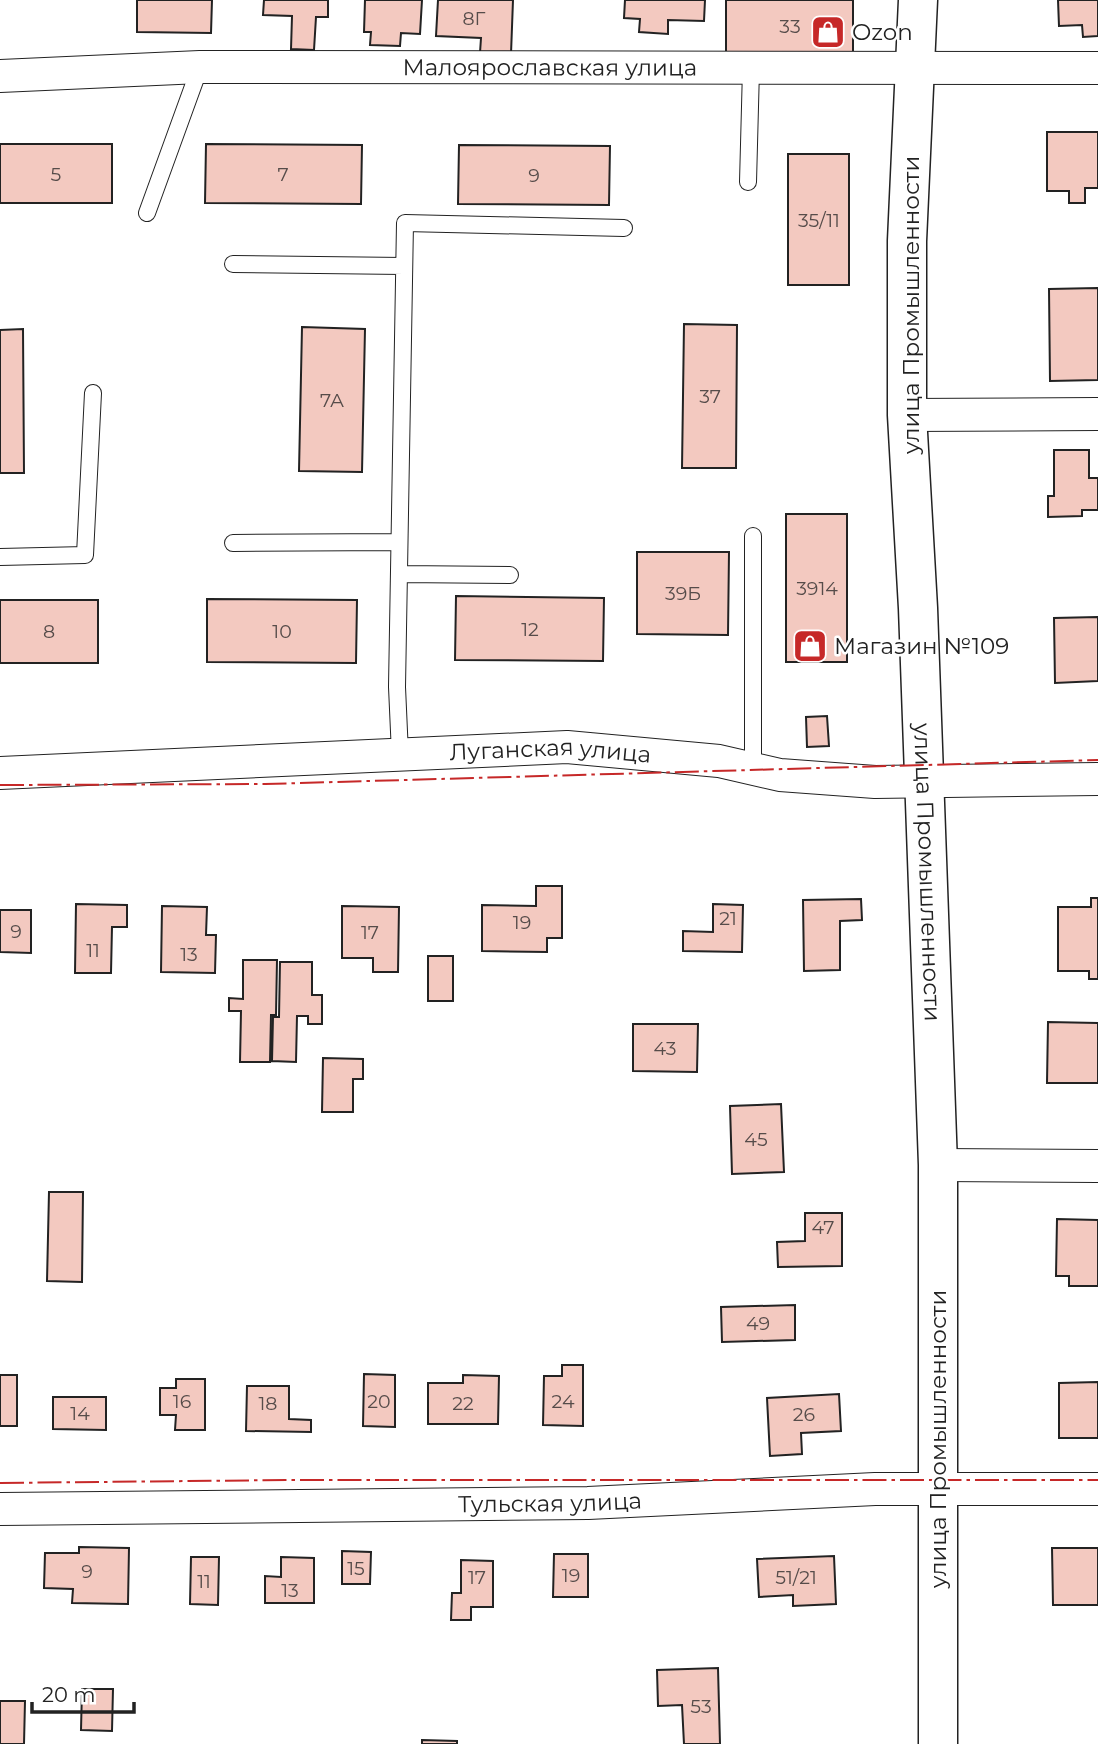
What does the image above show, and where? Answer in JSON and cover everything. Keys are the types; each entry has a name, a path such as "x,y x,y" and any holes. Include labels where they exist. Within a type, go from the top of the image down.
{"main road":[{"name":"улица Промышленности","path":"918,0 907,241 906,415 918,608 938,1165 938,1744"}],"street":[{"name":"Малоярославская улица","path":"0,76 200,67 1098,68"},
{"path":"906,415 1098,414"},
{"name":"Луганская улица","path":"0,773 567,747 719,761 780,775 874,782 1098,779"},
{"path":"938,1165 1098,1166"},
{"name":"Тульская улица","path":"0,1509 588,1503 938,1487 1098,1489"}],"lane":[{"path":"147,213 200,67"},
{"path":"748,182 751,69"},
{"path":"400,754 397,687 404,223 624,228"},
{"path":"233,264 404,266"},
{"path":"0,557 85,555 93,393"},
{"path":"753,536 753,768"},
{"path":"233,543 399,542"},
{"path":"399,574 510,575"}],"building":[{"path":"137,0 212,0 211,33 137,32"},
{"path":"264,0 328,0 328,17 316,17 314,50 291,49 292,16 263,15"},
{"path":"365,0 422,0 420,34 401,33 400,46 370,45 371,32 364,32"},
{"path":"438,0 513,0 511,54 480,53 481,38 436,36"},
{"path":"625,0 705,0 704,21 668,20 668,34 639,32 640,19 624,18"},
{"path":"726,0 853,0 853,52 726,53"},
{"path":"1058,0 1098,0 1098,36 1083,37 1082,25 1059,26"},
{"path":"1047,132 1098,132 1098,188 1085,188 1085,203 1069,203 1069,191 1047,191"},
{"path":"0,144 112,144 112,203 0,203"},
{"path":"206,144 362,145 361,204 205,203"},
{"path":"459,145 610,146 609,205 458,204"},
{"path":"788,154 849,154 849,285 788,285"},
{"path":"1098,288 1098,380 1050,381 1049,289"},
{"path":"684,324 737,325 736,468 682,468"},
{"path":"302,327 365,329 362,472 299,471"},
{"path":"23,329 24,473 0,473 0,330"},
{"path":"1054,450 1089,450 1089,478 1098,478 1098,510 1082,510 1082,516 1048,517 1048,496 1054,496"},
{"path":"786,514 847,514 847,662 786,662"},
{"path":"637,552 729,552 728,635 637,634"},
{"path":"456,596 604,598 603,661 455,660"},
{"path":"207,599 357,600 356,663 207,662"},
{"path":"0,600 98,600 98,663 0,663"},
{"path":"1098,617 1098,681 1055,683 1054,618"},
{"path":"827,716 829,746 807,747 806,717"},
{"path":"536,886 562,886 562,938 547,938 547,952 482,951 482,905 536,906"},
{"path":"1091,898 1098,898 1098,979 1089,979 1089,971 1058,971 1058,907 1091,907"},
{"path":"861,899 862,920 840,921 840,970 804,971 803,900"},
{"path":"76,904 127,905 127,927 112,927 111,973 75,973"},
{"path":"713,904 743,905 742,952 683,951 683,931 713,932"},
{"path":"162,906 207,907 206,935 216,935 215,973 161,972"},
{"path":"342,906 399,907 398,972 373,972 373,958 342,958"},
{"path":"0,910 31,910 31,953 0,952"},
{"path":"428,956 453,956 453,1001 428,1001"},
{"path":"243,960 277,960 276,1015 271,1015 270,1062 240,1062 241,1011 229,1011 229,998 243,999"},
{"path":"280,962 312,962 312,995 322,995 322,1024 308,1024 308,1016 297,1016 296,1062 272,1061 273,1017 279,1017"},
{"path":"1048,1022 1098,1023 1098,1083 1047,1083"},
{"path":"633,1024 698,1024 697,1072 633,1071"},
{"path":"323,1058 363,1059 363,1079 353,1079 353,1112 322,1112"},
{"path":"781,1104 784,1172 732,1174 730,1106"},
{"path":"49,1192 83,1192 82,1282 47,1281"},
{"path":"805,1213 842,1213 842,1266 778,1267 777,1242 805,1241"},
{"path":"1057,1219 1098,1220 1098,1286 1069,1286 1069,1276 1056,1276"},
{"path":"795,1305 795,1340 722,1342 721,1307"},
{"path":"562,1365 583,1365 583,1426 543,1425 544,1376 562,1376"},
{"path":"364,1374 395,1375 395,1427 363,1426"},
{"path":"0,1375 17,1375 17,1426 0,1426"},
{"path":"463,1375 499,1376 498,1424 428,1424 428,1383 463,1383"},
{"path":"176,1379 205,1379 205,1430 175,1430 176,1415 160,1415 160,1388 176,1388"},
{"path":"1098,1382 1098,1438 1059,1438 1059,1383"},
{"path":"247,1386 289,1386 289,1419 311,1420 311,1432 246,1431"},
{"path":"839,1394 841,1431 801,1433 802,1454 770,1456 767,1398"},
{"path":"53,1397 106,1397 106,1430 53,1429"},
{"path":"79,1547 129,1548 128,1604 72,1603 73,1589 44,1588 45,1553 79,1553"},
{"path":"1052,1548 1098,1548 1098,1605 1053,1605"},
{"path":"342,1551 371,1552 370,1584 342,1584"},
{"path":"554,1554 588,1554 588,1597 553,1597"},
{"path":"834,1556 836,1604 793,1606 793,1595 759,1597 757,1559"},
{"path":"191,1557 219,1557 218,1605 190,1604"},
{"path":"281,1557 314,1558 314,1603 265,1603 265,1576 281,1577"},
{"path":"461,1560 493,1561 493,1607 471,1607 471,1620 451,1620 452,1593 461,1593"},
{"path":"718,1668 720,1744 684,1744 682,1705 658,1706 657,1670"},
{"path":"82,1689 113,1689 112,1731 81,1730"},
{"path":"0,1701 25,1701 24,1744 0,1744"},
{"path":"422,1740 457,1741 457,1744 422,1744"}],"power":[{"path":"0,785 265,784 1098,760"},
{"path":"0,1483 288,1480 1098,1480"}],"place":[{"name":"Ozon","path":"828,32"},
{"name":"Магазин №109","path":"810,646"}]}
